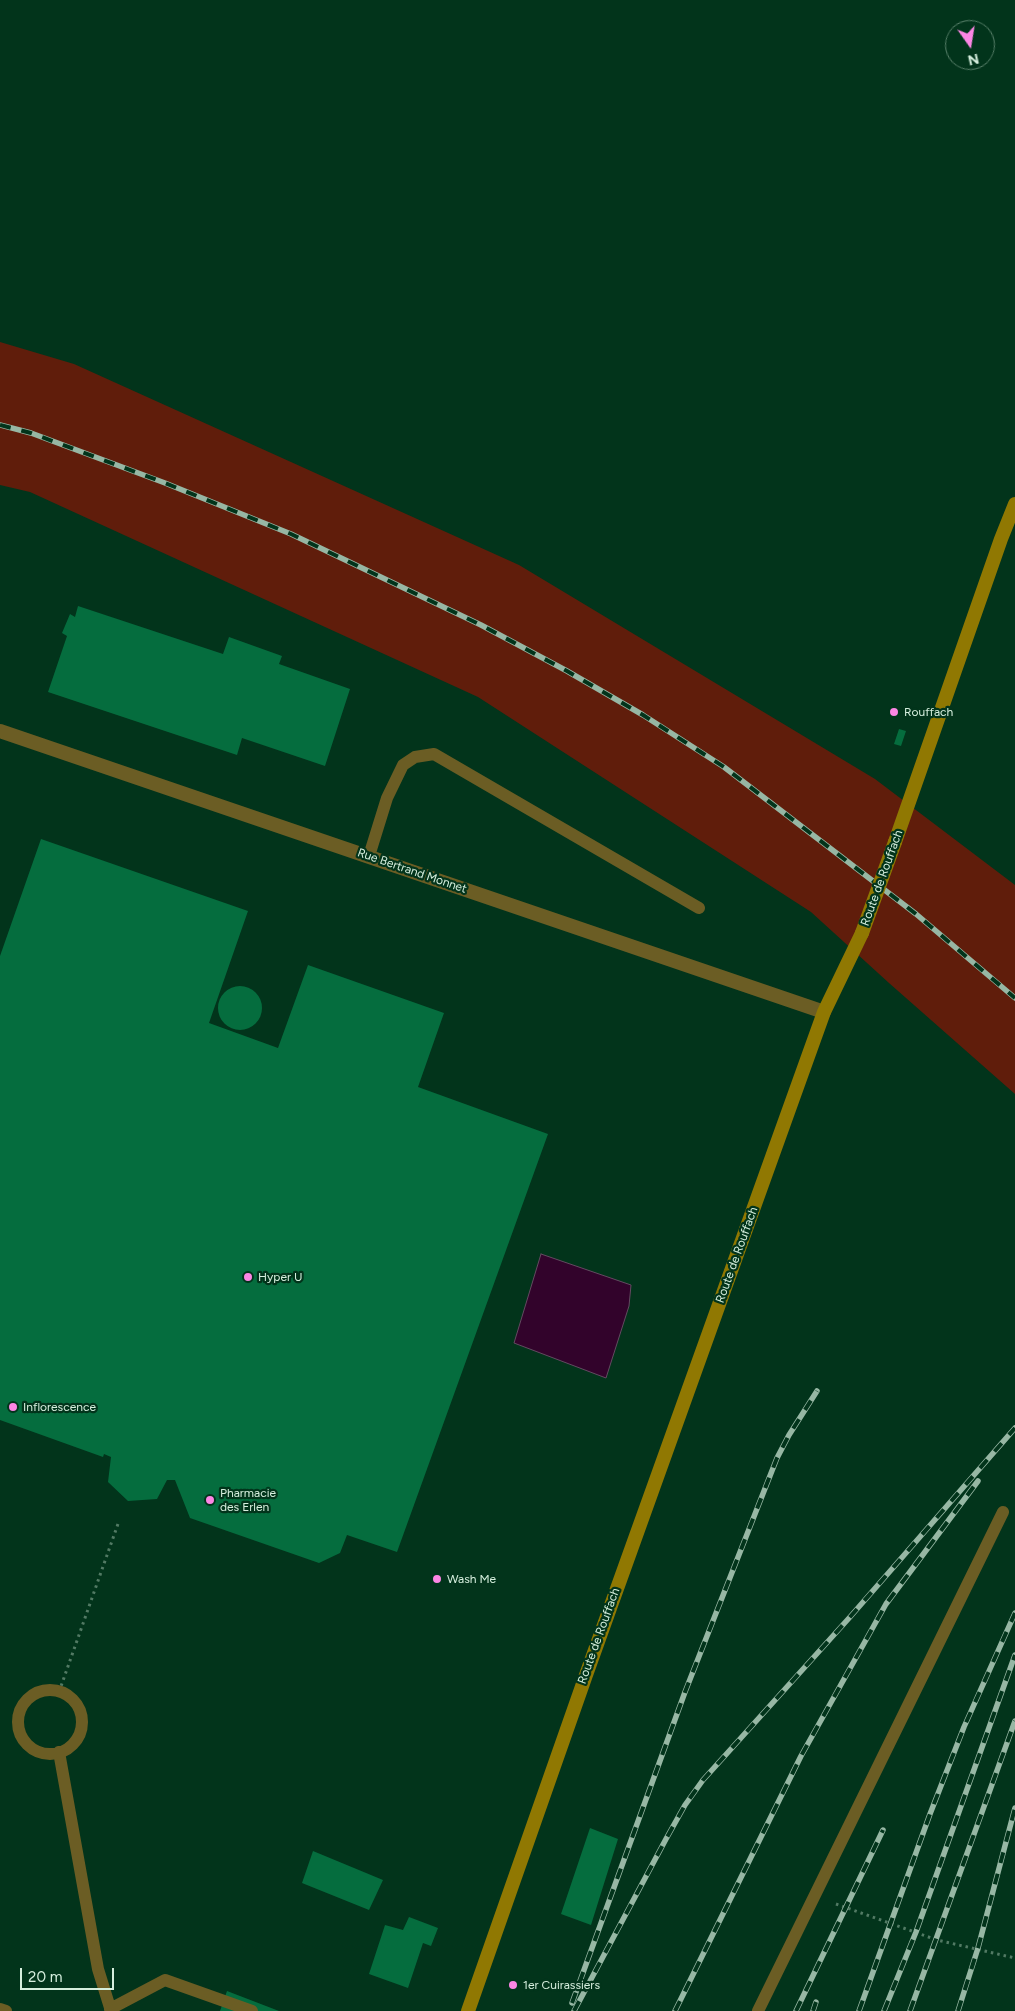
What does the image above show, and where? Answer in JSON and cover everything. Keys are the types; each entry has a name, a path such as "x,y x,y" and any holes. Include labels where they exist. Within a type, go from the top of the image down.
{"main road":[{"name":"Route de Rouffach","path":"468,2011 586,1675 824,1012 862,933 1015,504"}],"street":[{"name":"Rue Bertrand Monnet","path":"0,731 824,1012"}],"lane":[{"path":"369,856 387,798 403,765 415,757 434,754 699,908"},
{"path":"758,2011 1003,1512"},
{"path":"50,1690 60,1692 69,1696 76,1703 82,1723 80,1733 68,1748 59,1752 40,1752 30,1747 19,1731 18,1721 24,1703 32,1696 50,1690"},
{"path":"59,1752 98,1969 110,2010 165,1980 252,2011"},
{"path":"0,2009 6,2011"}],"path":[{"path":"60,1692 119,1521"},
{"path":"814,1897 937,1940 1015,1958"}],"shaded area":[{"path":"0,342 74,364 519,565 875,779 1015,885 1015,1094 811,912 478,697 30,492 0,485"},
{"path":"541,1254 631,1285 629,1306 606,1378 514,1343"}],"building":[{"path":"78,606 223,654 229,637 282,656 279,664 350,689 325,766 242,738 237,755 48,692 67,636 62,633 70,614 75,617"},
{"path":"899,729 906,731 901,746 894,744"},
{"name":"Hyper U","path":"41,839 248,911 209,1023 278,1048 308,965 444,1013 418,1087 548,1134 397,1552 347,1535 340,1553 319,1563 190,1518 175,1480 167,1480 157,1499 128,1501 108,1482 111,1457 104,1454 103,1457 0,1420 0,956"},
{"path":"240,986 252,990 258,996 262,1008 258,1020 252,1026 240,1030 228,1026 222,1020 218,1008 222,996 228,990"},
{"path":"590,1828 618,1839 591,1925 561,1914"},
{"path":"313,1851 383,1880 369,1910 302,1883"},
{"path":"409,1917 438,1928 431,1946 423,1943 408,1988 369,1974 385,1925 403,1930"},
{"path":"227,1991 279,2011 220,2011"}],"railway":[{"path":"0,425 31,433 165,483 291,534 481,625 567,671 643,715 724,767 916,914 1015,998"},
{"path":"572,2003 685,1692 777,1458 817,1391"},
{"path":"574,2011 666,1839 685,1805 703,1780 850,1617 1015,1428"},
{"path":"675,2011 801,1756 886,1604 978,1481"},
{"path":"859,2011 930,1814 964,1727 1015,1613"},
{"path":"884,2011 916,1932 1015,1655"},
{"path":"910,2011 1015,1721"},
{"path":"958,2011 978,1948 1015,1808"},
{"path":"796,2011 883,1830"},
{"path":"813,2011 816,2002"}],"place":[{"name":"Rouffach","path":"894,712"},
{"name":"Hyper U","path":"248,1277"},
{"name":"Inflorescence","path":"13,1407"},
{"name":"Pharmacie des Erlen","path":"210,1500"},
{"name":"Wash Me","path":"437,1579"},
{"name":"1er Cuirassiers","path":"513,1985"}]}
